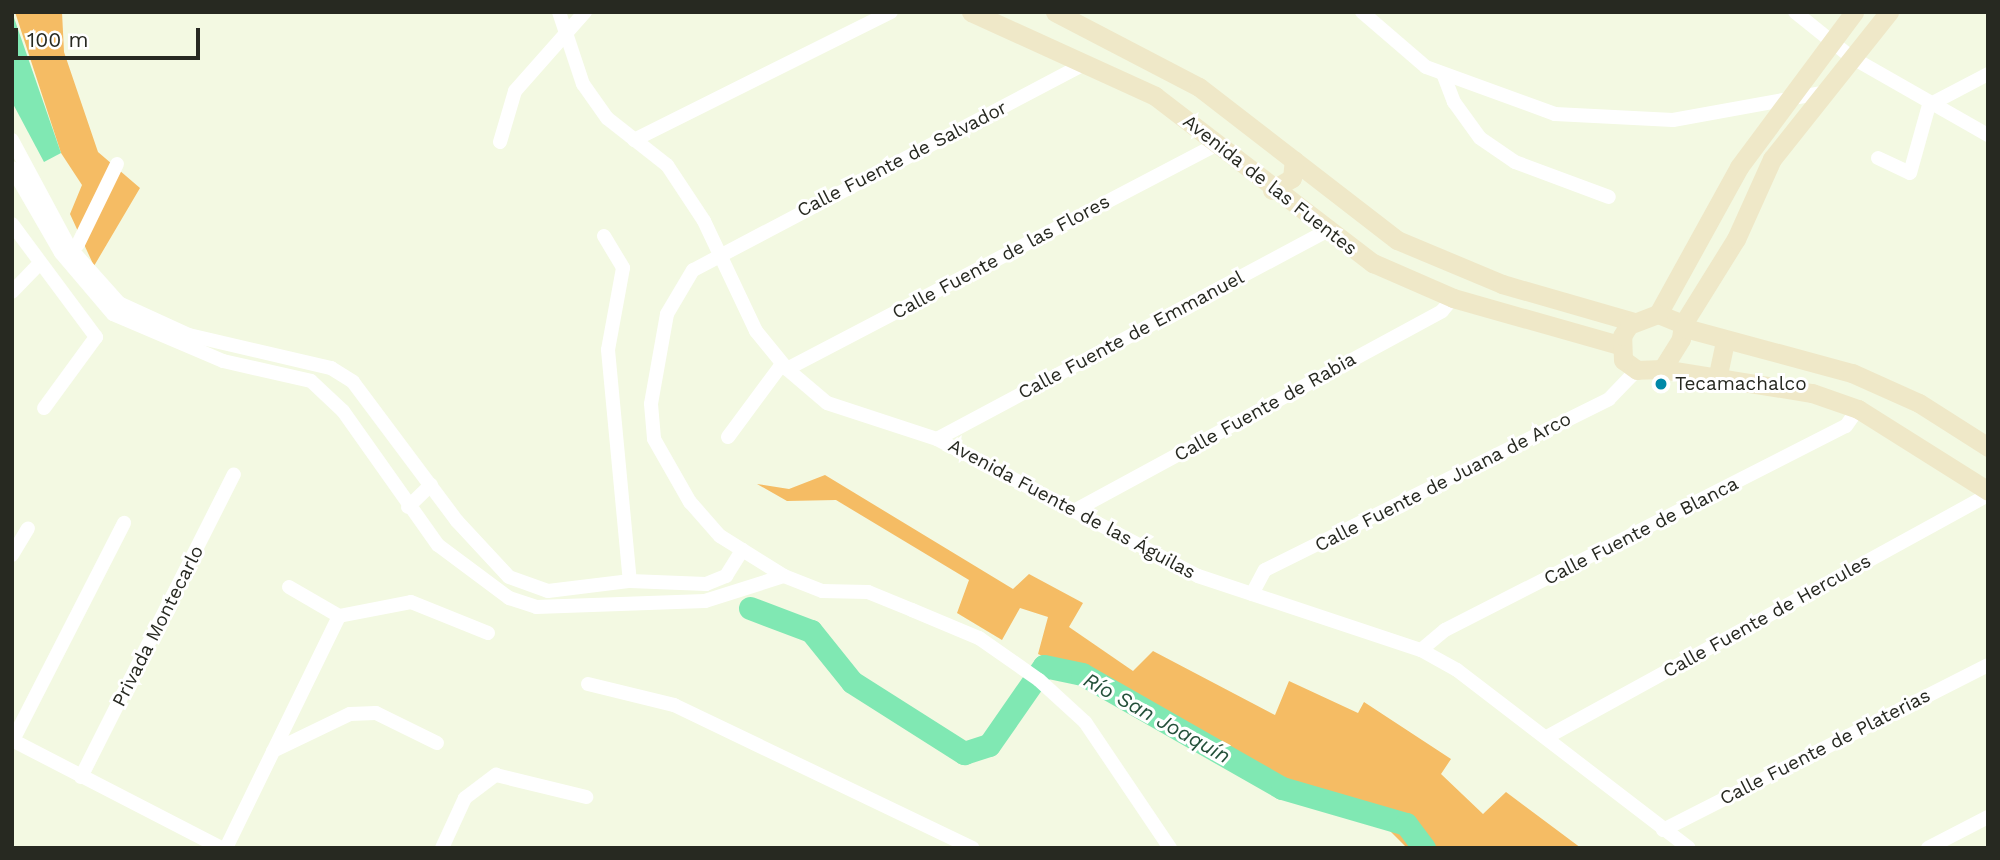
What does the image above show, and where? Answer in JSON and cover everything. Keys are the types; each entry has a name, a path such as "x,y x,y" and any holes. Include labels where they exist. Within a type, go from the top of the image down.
{"main road":[{"name":"Avenida de las Fuentes","path":"971,12 1155,96 1325,232 1373,263 1453,298 1619,345"},
{"name":"Avenida de las Fuentes","path":"1055,12 1199,86 1312,177 1423,253 1503,284 1634,321"},
{"path":"1658,314 1785,99 1854,12"},
{"path":"1662,369 1684,326 1736,239 1772,159 1821,93 1889,12"},
{"path":"1272,190 1292,178 1294,160"},
{"path":"1294,208 1292,191 1312,177"},
{"path":"1988,447 1919,403 1852,373 1725,341 1658,314 1634,321 1619,345 1623,360 1637,370 1662,369 1812,393 1858,409 1988,493"},
{"path":"1717,379 1725,341"}],"street":[{"name":"Avenida Fuente de las Águilas","path":"559,12 583,84 607,118 667,165 688,194 756,331 784,367 827,403 863,420 937,439 1147,553 1252,594 1420,650 1547,737 1689,848"},
{"path":"500,142 515,92 567,36 585,12"},
{"path":"634,139 891,12"},
{"path":"1362,12 1411,59 1444,76 1555,114 1611,121 1673,120 1821,93"},
{"path":"1795,12 1851,57 1930,105 1988,135"},
{"name":"Calle Fuente de Salvador","path":"1086,63 718,254 694,270 667,314 651,404 654,439 690,502 742,550 784,576 822,591 868,592 979,638 1035,677 1084,722 1170,848"},
{"path":"1878,158 1910,173 1930,105 1988,74"},
{"path":"1444,76 1459,112 1480,138 1515,162 1609,197"},
{"path":"12,140 65,251 119,303 145,320 236,351 331,368 377,410 432,485 509,577 548,591 631,581 718,581 742,550"},
{"name":"Calle Fuente de las Flores","path":"784,367 1215,145"},
{"path":"65,251 117,164"},
{"path":"12,168 65,251 113,314 138,329 223,361 311,381 344,411 408,507 461,568 509,598 536,607 604,607 705,601 784,576"},
{"path":"12,224 38,265 96,337 44,408"},
{"name":"Calle Fuente de Emmanuel","path":"937,439 1325,232"},
{"path":"604,236 623,268 608,350 631,581"},
{"path":"12,292 38,265"},
{"name":"Calle Fuente de Rabia","path":"1074,511 1442,311 1453,298"},
{"path":"728,437 784,367"},
{"name":"Calle Fuente de Juana de Arco","path":"1252,594 1265,570 1609,399 1637,370"},
{"name":"Calle Fuente de Blanca","path":"1420,650 1445,630 1846,426 1858,409"},
{"name":"Privada Montecarlo","path":"81,777 234,474"},
{"path":"408,507 432,485"},
{"name":"Calle Fuente de Hercules","path":"1547,737 1988,493"},
{"path":"124,523 13,740 224,848 339,616"},
{"path":"12,555 27,528"},
{"path":"603,584 604,607"},
{"path":"289,587 339,616 411,602 488,633"},
{"name":"Calle Fuente de Platerias","path":"1663,830 1988,665"},
{"path":"588,684 674,705 972,848"},
{"path":"273,751 350,714 376,713 437,743"},
{"path":"442,848 465,798 496,775 586,797"},
{"path":"1928,848 1988,817"}],"shaded area":[{"path":"12,12 61,153 44,162 12,102"},
{"path":"15,12 62,12 64,52 98,152 140,188 94,266 70,214 82,185 61,153"},
{"path":"825,475 1013,589 1029,574 1083,603 1069,627 1133,671 1153,651 1275,715 1289,681 1358,713 1364,702 1451,759 1441,774 1483,814 1506,792 1581,848 1407,848 1376,817 1279,790 1119,691 1038,654 1048,617 1020,608 1002,640 957,613 969,580 836,500 787,501 757,484 789,489"}],"waterway":[{"name":"Río San Joaquín","path":"750,608 811,631 852,682 964,753 989,745 1044,666 1082,674 1282,788 1406,824 1424,848"}],"place":[{"name":"Tecamachalco","path":"1661,384"}]}
